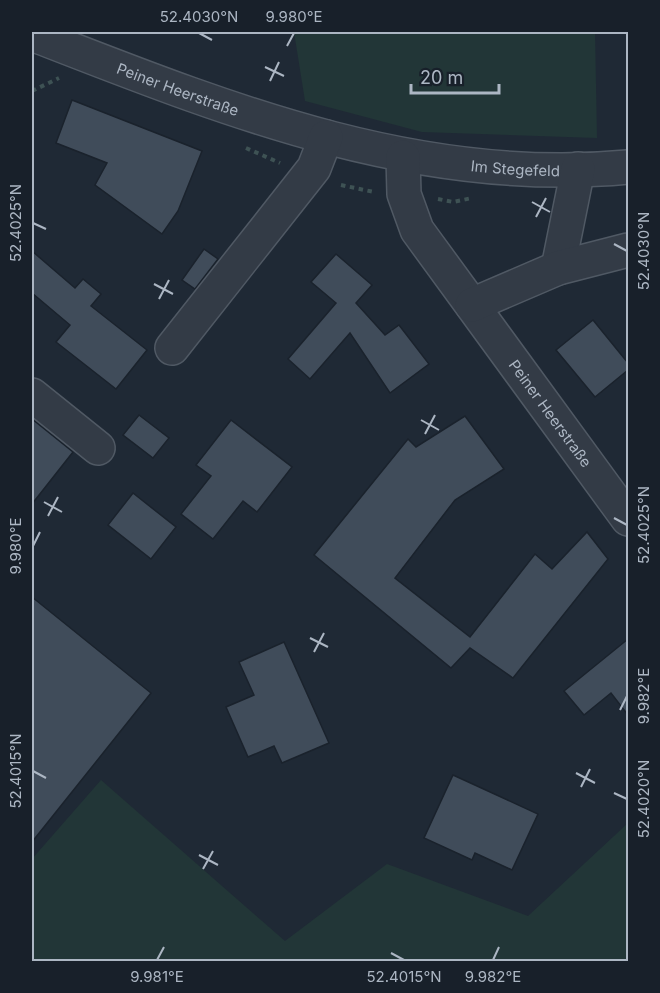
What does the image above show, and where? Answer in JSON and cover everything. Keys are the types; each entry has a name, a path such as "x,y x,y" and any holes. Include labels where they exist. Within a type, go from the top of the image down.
{"street":[{"name":"Peiner Heerstraße","path":"35,41 196,98 326,137 404,157 404,194 417,230 628,519"},
{"path":"172,348 314,168 326,137"},
{"name":"Im Stegefeld","path":"404,157 496,170 628,167"},
{"path":"558,268 578,169"},
{"path":"472,305 558,268 628,250"},
{"path":"32,395 98,448"}],"green space":[{"path":"294,32 595,32 597,138 422,132 305,101"},
{"path":"101,780 285,941 387,864 528,916 628,823 628,961 32,961 32,859"}],"building":[{"path":"72,100 202,151 178,211 162,234 95,185 107,163 56,143"},
{"path":"204,249 218,259 195,289 182,280"},
{"path":"32,251 75,288 83,279 101,294 91,306 147,350 116,389 56,342 70,325 32,293"},
{"path":"336,254 372,285 356,303 385,335 399,325 429,364 390,393 350,333 310,379 288,359 336,303 311,282"},
{"path":"593,320 628,363 628,370 595,397 556,350"},
{"path":"139,415 169,438 153,458 123,435"},
{"path":"465,416 504,469 455,500 395,578 470,637 535,554 552,569 587,532 608,559 513,678 470,648 451,668 314,555 408,439 416,447"},
{"path":"32,419 73,452 32,504"},
{"path":"231,420 292,467 257,512 243,501 213,539 181,514 211,476 196,465"},
{"path":"133,493 176,527 151,559 108,525"},
{"path":"32,597 151,693 32,842"},
{"path":"628,639 628,715 611,693 584,715 564,691"},
{"path":"284,642 329,743 282,763 274,746 248,757 226,707 254,695 239,662"},
{"path":"453,775 538,814 512,870 475,853 472,860 424,838"}]}
